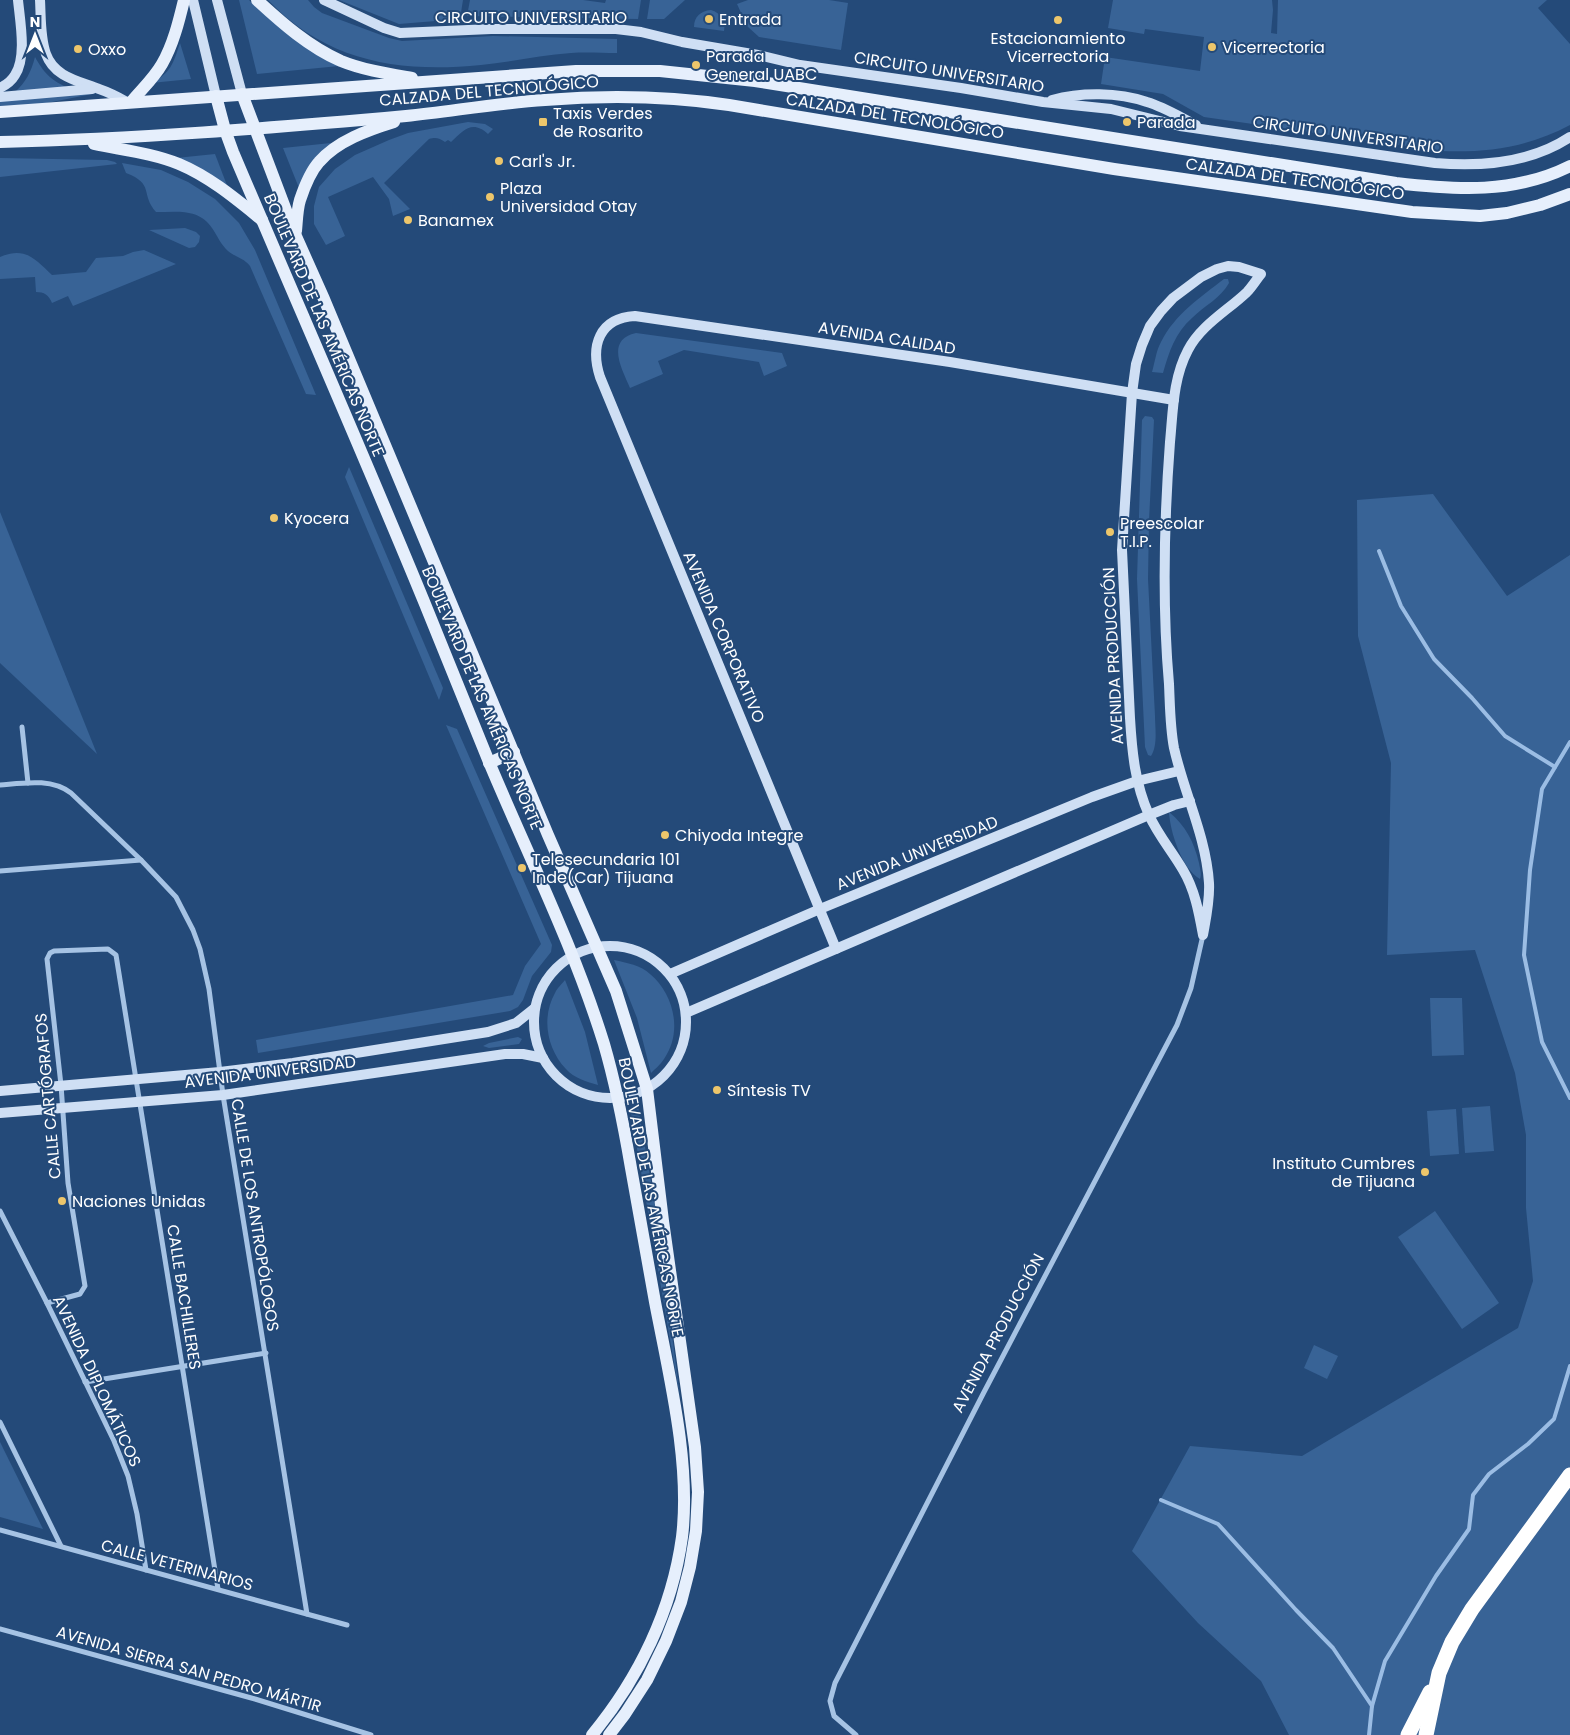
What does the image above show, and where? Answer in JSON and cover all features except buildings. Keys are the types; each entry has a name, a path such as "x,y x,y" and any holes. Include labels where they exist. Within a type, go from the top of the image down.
{"highway":[{"path":"1408,1735 1440,1673 1452,1642 1472,1609 1570,1475"},
{"path":"1426,1735 1440,1673"}],"main road":[{"path":"129,101 148,84 162,64 179,22 184,0"},
{"path":"257,0 278,20 304,40 342,61 378,72 429,82"},
{"name":"CALZADA DEL TECNOLÓGICO","path":"0,112 129,101 576,71 655,71 754,81 1386,182 1441,189 1476,190 1508,186 1536,179 1570,166"},
{"name":"BOULEVARD DE LAS AMÉRICAS NORTE","path":"242,94 295,234 616,991 647,1089 663,1221 695,1447 698,1502 696,1531 690,1567 681,1602 670,1633 647,1680 609,1735"},
{"name":"BOULEVARD DE LAS AMÉRICAS NORTE","path":"216,96 225,130 425,603 489,763 573,956 602,1039 618,1098 673,1400 684,1473 684,1504 682,1536 675,1572 663,1614 646,1653 628,1685 592,1735"},
{"name":"CALZADA DEL TECNOLÓGICO","path":"0,142 79,140 254,129 417,115 490,105 572,98 608,96 672,98 730,105 1114,169 1412,212 1480,216 1507,213 1540,205 1570,194"},
{"path":"295,234 300,202 306,182 318,162 336,147 356,136 417,115"},
{"path":"79,140 179,164 207,178 263,220"},
{"path":"489,763 514,752"}],"street":[{"path":"0,88 10,82 16,75 19,65 21,48 18,0"},
{"path":"40,0 43,41 50,62 59,72 78,82 129,101"},
{"name":"BOULEVARD DE LAS AMÉRICAS NORTE","path":"193,0 216,96"},
{"name":"BOULEVARD DE LAS AMÉRICAS NORTE","path":"217,0 242,94"},
{"name":"CIRCUITO UNIVERSITARIO","path":"324,0 384,28 400,33 492,29 616,29 641,32 800,65 955,87 1043,102 1111,109 1169,124 1435,163 1459,165 1503,162 1546,150 1570,137"},
{"path":"0,97 98,88"},
{"path":"1043,102 1076,96 1118,96 1145,101 1159,106 1203,129"},
{"name":"AVENIDA PRODUCCIÓN","path":"856,1735 834,1716 830,1701 835,1683 983,1394 1177,1025 1191,988 1203,935 1209,900 1209,884 1204,848 1179,770 1173,741 1165,607 1167,484 1174,400 1182,363 1196,338 1215,318 1249,290 1261,274 1239,267 1228,266 1217,269 1202,277 1174,298 1150,326 1142,345 1136,364 1132,393 1122,550 1131,736 1137,782 1149,815 1166,846 1183,870 1190,885 1198,909 1203,935"},
{"name":"AVENIDA CALIDAD","path":"600,335 614,321 624,317 635,316 950,362 1174,400"},
{"name":"AVENIDA CORPORATIVO","path":"600,335 595,354 600,377 836,948"},
{"path":"22,727 28,783"},
{"name":"AVENIDA UNIVERSIDAD","path":"670,974 820,909 1092,797 1179,770"},
{"name":"CALLE DE LOS ANTROPÓLOGOS","path":"0,785 28,783 50,784 63,787 141,860 176,898 198,943 209,989 223,1095 307,1614"},
{"path":"686,1012 1149,815 1190,801"},
{"path":"0,871 141,860"},
{"path":"598,947 624,947 637,951 660,964 670,974 680,992 686,1012 686,1031 682,1049 674,1065 662,1078 647,1089 618,1098 600,1098 583,1093 567,1085 553,1073 543,1058 535,1034 535,1008 540,992 548,978 559,966 573,956 598,947"},
{"name":"CALLE CARTÓGRAFOS","path":"47,1303 80,1294 85,1286 68,1183 61,1085 48,959 50,953 54,950 108,949 112,952"},
{"name":"CALLE BACHILLERES","path":"112,952 116,955 218,1589"},
{"name":"AVENIDA UNIVERSIDAD","path":"0,1091 220,1072 488,1032 516,1024 535,1008"},
{"name":"AVENIDA UNIVERSIDAD","path":"0,1113 223,1095 478,1057 522,1054 543,1058"},
{"name":"AVENIDA DIPLOMÁTICOS","path":"0,1211 114,1441 128,1476 137,1514 146,1570"},
{"path":"85,1382 266,1353"},
{"path":"0,1422 61,1546"},
{"name":"CALLE VETERINARIOS","path":"0,1530 347,1625"},
{"name":"AVENIDA SIERRA SAN PEDRO MÁRTIR","path":"0,1629 255,1700 371,1735"}],"shaded area":[{"path":"239,0 249,0 291,36 339,66 257,74"},
{"path":"268,0 308,0 322,13 402,41 493,36 617,39 617,53 571,53 492,64 451,67 421,67 393,64 366,59 340,50 315,37 291,21"},
{"path":"339,0 463,0 460,19 399,24"},
{"path":"470,0 583,0 605,3 606,0 641,0 638,19 467,16"},
{"path":"650,0 685,0 664,19 647,19"},
{"path":"748,0 829,0 848,3 841,50 759,37 747,26 737,4"},
{"path":"1113,0 1272,0 1271,33 1277,34 1278,0 1547,0 1538,8 1570,44 1570,125 1539,139 1507,147 1475,151 1441,151 1204,117 1163,94 1101,84 1105,57 1200,71 1204,37 1145,29 1144,34 1108,28"},
{"path":"711,10 718,13 722,18 724,31 694,27 698,15"},
{"path":"180,43 191,79 151,83 163,75 170,67"},
{"path":"35,57 48,75 66,87 15,92 28,76"},
{"path":"97,93 42,104 0,106 0,100"},
{"path":"468,122 485,124 493,129 488,134 477,127 468,128 451,142 448,140 445,142 437,138 429,139 384,183 410,209 393,216 389,199 373,177 328,197 345,236 326,245 314,224 314,206 319,187 335,169 355,155 408,133"},
{"path":"331,143 299,188 283,148"},
{"path":"215,154 228,188 176,158"},
{"path":"0,158 107,160 117,164 0,177"},
{"path":"122,163 161,170 188,182 215,199 239,223 255,250 316,395 306,394 250,266 226,249 212,228 201,217 187,212 156,212 151,206 144,185 135,177 126,173"},
{"path":"185,228 196,232 200,236 199,242 195,247 189,248 149,230"},
{"path":"144,250 176,264 73,306 68,296 52,303 46,294 36,292 35,277 0,279 0,257 9,254 16,253 29,256 35,259 52,275 86,272 96,258 123,256"},
{"path":"1224,279 1228,279 1229,283 1226,288 1217,298 1192,318 1177,336 1170,350 1163,373 1152,372 1159,345 1167,332 1189,307"},
{"path":"636,333 782,353 787,366 764,376 759,362 684,350 658,361 663,374 630,388 620,364 618,348 627,337"},
{"path":"1145,416 1152,417 1154,420 1148,579 1156,731 1155,747 1151,756 1148,755 1145,747 1137,579 1142,420"},
{"path":"349,467 443,688 439,700 345,477"},
{"path":"1433,494 1507,596 1570,555 1570,1735 1289,1735 1261,1681 1198,1623 1132,1551 1190,1446 1302,1456 1518,1328 1533,1281 1526,1208 1526,1135 1515,1073 1475,950 1387,955 1391,763 1358,636 1357,500"},
{"path":"0,512 97,754 0,663"},
{"path":"446,725 457,729 552,945 551,952 532,976 523,1000 518,1007 510,1011 258,1053 256,1040 513,995 525,966 541,944"},
{"path":"1169,812 1185,829 1192,841 1199,863 1200,879 1188,867 1178,849"},
{"path":"614,960 634,965 646,971 658,982 670,1003 673,1014 673,1037 664,1059 651,1073 637,1018"},
{"path":"565,980 585,1032 598,1085 569,1072 559,1061 550,1043 547,1023 548,1013 556,991"},
{"path":"1430,998 1462,998 1464,1055 1432,1056"},
{"path":"518,1037 522,1039 519,1044 489,1048 483,1046 489,1043"},
{"path":"638,1106 656,1211 680,1397 630,1108"},
{"path":"1490,1106 1494,1151 1465,1153 1462,1108"},
{"path":"1456,1109 1459,1154 1430,1156 1427,1111"},
{"path":"1435,1211 1499,1303 1462,1329 1398,1237"},
{"path":"1314,1345 1338,1356 1327,1379 1304,1368"},
{"path":"0,1442 43,1529 0,1517"}],"waterway":[{"path":"1379,551 1401,606 1434,659 1505,736 1555,767"},
{"path":"1570,742 1542,789 1530,870 1524,955 1542,1042 1570,1098"},
{"path":"1369,1735 1372,1706 1385,1661 1436,1576 1469,1529 1473,1495 1489,1474 1528,1444 1554,1419 1570,1366"},
{"path":"1161,1500 1218,1524 1333,1648 1372,1706"}],"place":[{"name":"Entrada","path":"709,19"},
{"name":"Estacionamiento Vicerrectoria","path":"1058,20"},
{"name":"Vicerrectoria","path":"1212,47"},
{"name":"Oxxo","path":"78,49"},
{"name":"Parada General UABC","path":"696,65"},
{"name":"Taxis Verdes de Rosarito","path":"543,122"},
{"name":"Parada","path":"1127,122"},
{"name":"Carl's Jr.","path":"499,161"},
{"name":"Plaza Universidad Otay","path":"490,197"},
{"name":"Banamex","path":"408,220"},
{"name":"Kyocera","path":"274,518"},
{"name":"Preescolar T.I.P.","path":"1110,532"},
{"name":"Chiyoda Integre","path":"665,835"},
{"name":"Telesecundaria 101 Inde(Car) Tijuana","path":"522,868"},
{"name":"Síntesis TV","path":"717,1090"},
{"name":"Instituto Cumbres de Tijuana","path":"1425,1172"},
{"name":"Naciones Unidas","path":"62,1201"}]}
